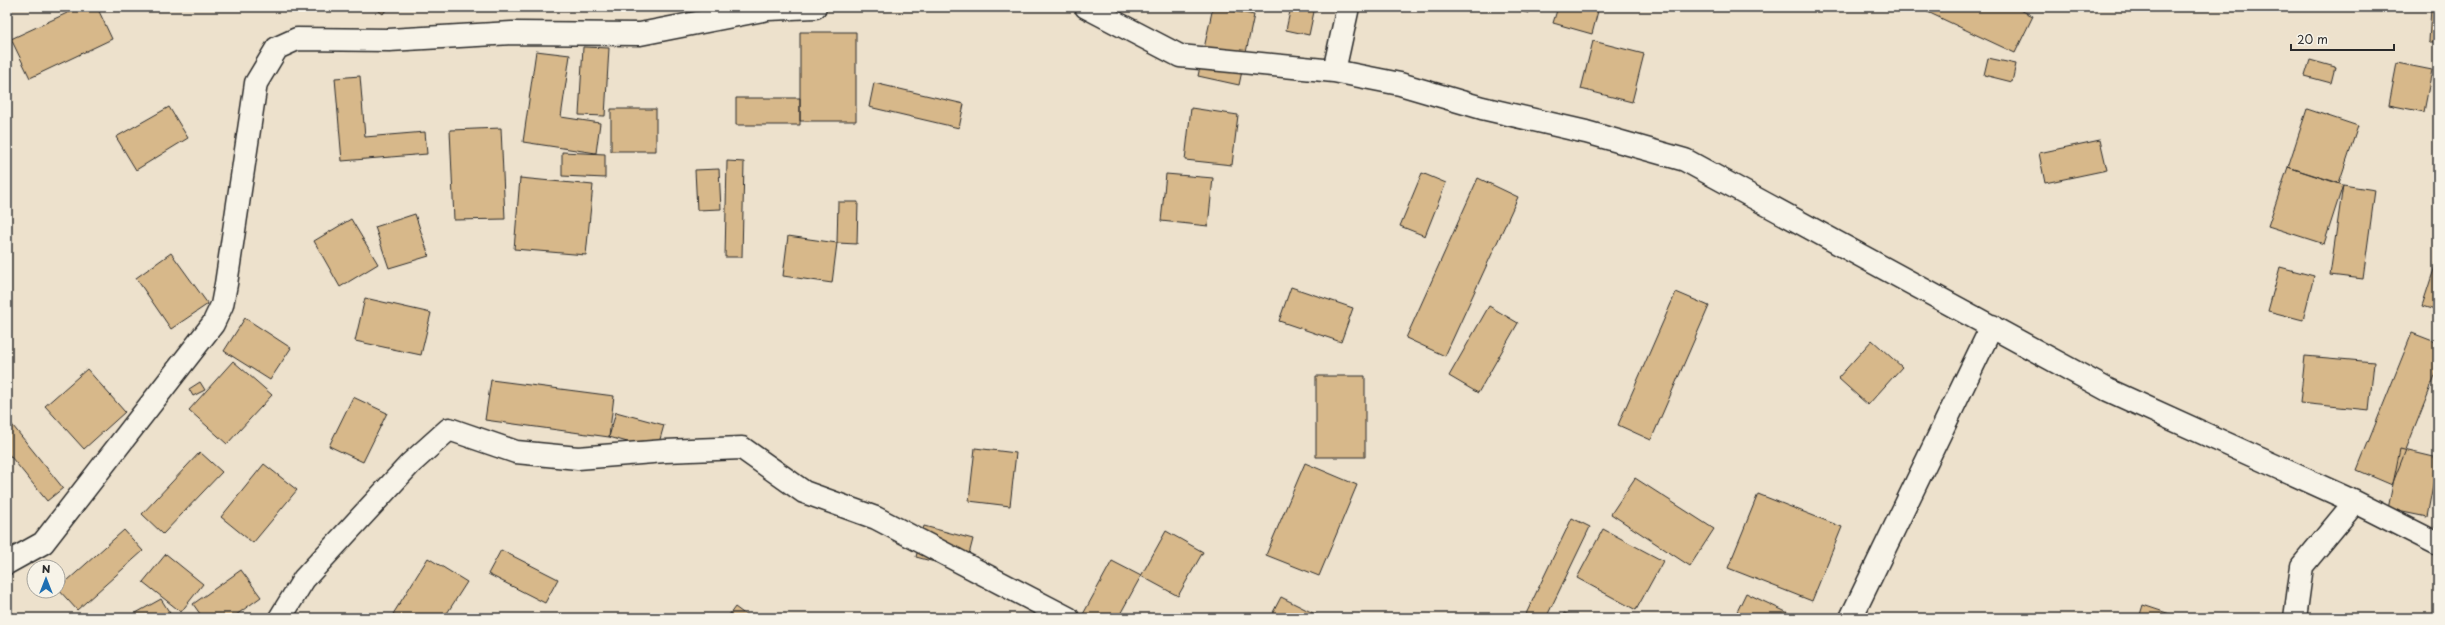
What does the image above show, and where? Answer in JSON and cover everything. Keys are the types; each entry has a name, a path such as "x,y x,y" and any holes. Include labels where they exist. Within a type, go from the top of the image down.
{"street":[{"path":"7,563 43,543 213,324 222,305 226,284 256,83 277,48 297,39 389,40 512,33 640,34 768,9 815,7"},
{"path":"1086,7 1180,56 1334,71 1400,84 1482,108 1586,132 1685,160 2108,390 2355,502 2438,544"},
{"path":"1334,71 1348,7"},
{"path":"1851,618 1992,326"},
{"path":"280,618 304,579 410,464 449,429 516,452 578,458 665,450 742,448 804,492 876,518 1068,618"},
{"path":"2295,618 2302,566 2355,502"}],"building":[{"path":"80,7 97,7 112,39 30,78 11,39"},
{"path":"374,7 388,7 383,14"},
{"path":"1213,7 1254,15 1239,85 1198,76"},
{"path":"1291,7 1315,7 1309,35 1286,30"},
{"path":"1508,7 1529,7 1528,13"},
{"path":"1558,7 1584,7 1598,11 1592,34 1553,23"},
{"path":"1917,7 2014,7 2033,16 2015,53"},
{"path":"2431,7 2438,7 2438,42 2429,42"},
{"path":"800,32 856,32 856,121 800,121"},
{"path":"1593,41 1644,54 1632,102 1581,89"},
{"path":"583,47 609,48 605,116 579,115"},
{"path":"536,51 570,55 561,117 600,123 596,153 523,142"},
{"path":"1988,58 2016,64 2012,82 1984,75"},
{"path":"2310,60 2335,67 2331,83 2305,76"},
{"path":"2397,63 2432,70 2424,112 2389,105"},
{"path":"360,76 365,137 425,132 427,154 342,161 335,78"},
{"path":"874,83 964,104 959,128 869,107"},
{"path":"736,98 800,98 800,125 736,125"},
{"path":"169,107 188,138 136,170 116,137"},
{"path":"1191,108 1238,115 1232,165 1185,160"},
{"path":"611,109 656,109 656,151 611,151"},
{"path":"2307,109 2358,126 2339,183 2288,167"},
{"path":"501,128 505,219 454,220 450,130"},
{"path":"2100,140 2107,170 2045,183 2039,153"},
{"path":"562,152 605,154 605,178 562,176"},
{"path":"727,161 744,162 742,257 725,257"},
{"path":"2288,167 2343,185 2324,244 2268,226"},
{"path":"719,169 721,209 697,210 695,170"},
{"path":"1422,173 1446,183 1425,236 1400,226"},
{"path":"1166,174 1213,178 1208,226 1161,221"},
{"path":"520,178 593,185 586,255 514,249"},
{"path":"1478,178 1518,197 1445,356 1406,338"},
{"path":"2343,185 2375,190 2363,279 2330,275"},
{"path":"838,202 858,202 857,244 837,243"},
{"path":"415,214 429,256 389,268 375,227"},
{"path":"351,219 378,264 340,287 314,241"},
{"path":"788,236 837,243 832,283 783,276"},
{"path":"171,253 208,304 171,329 136,278"},
{"path":"2438,257 2438,311 2422,306"},
{"path":"2280,267 2314,276 2303,320 2268,311"},
{"path":"1291,287 1353,308 1341,342 1279,321"},
{"path":"1676,292 1709,306 1651,440 1618,425"},
{"path":"365,298 431,313 421,355 355,341"},
{"path":"1489,306 1518,323 1478,393 1449,376"},
{"path":"245,318 291,348 270,380 224,351"},
{"path":"2412,333 2438,343 2438,369 2392,485 2357,470"},
{"path":"1872,340 1902,367 1868,405 1838,378"},
{"path":"2305,356 2374,362 2369,410 2300,403"},
{"path":"233,361 272,395 227,444 189,410"},
{"path":"87,369 125,412 84,449 45,406"},
{"path":"1316,376 1365,376 1365,457 1316,457"},
{"path":"491,380 614,396 609,437 485,420"},
{"path":"200,382 205,390 193,396 189,389"},
{"path":"353,397 387,413 363,462 329,446"},
{"path":"616,412 664,425 657,450 609,437"},
{"path":"9,421 63,488 47,501 7,452 7,423"},
{"path":"975,448 1016,453 1010,506 969,501"},
{"path":"2400,449 2438,458 2427,517 2388,509"},
{"path":"200,452 222,472 163,534 142,514"},
{"path":"1305,463 1357,485 1319,576 1266,555"},
{"path":"264,464 297,490 253,543 221,517"},
{"path":"1635,478 1714,529 1690,566 1611,514"},
{"path":"1758,494 1842,527 1812,601 1728,568"},
{"path":"1572,518 1590,527 1546,618 1529,618 1525,616"},
{"path":"924,526 973,539 965,570 916,557"},
{"path":"1603,529 1663,561 1636,610 1577,578"},
{"path":"124,530 143,551 77,610 66,598 66,582"},
{"path":"1166,531 1203,552 1178,596 1141,576"},
{"path":"501,550 558,579 545,603 488,574"},
{"path":"166,554 203,584 181,612 143,582"},
{"path":"428,558 467,582 444,618 399,618 393,614"},
{"path":"1112,561 1141,576 1118,618 1081,618"},
{"path":"241,570 261,597 232,618 203,618 193,604"},
{"path":"1746,593 1799,618 1734,618"},
{"path":"1281,597 1323,618 1270,618"},
{"path":"161,599 173,618 127,618"},
{"path":"2143,605 2182,618 2139,618"},
{"path":"735,607 750,618 727,618"},
{"path":"1564,613 1577,618 1562,618"}]}
